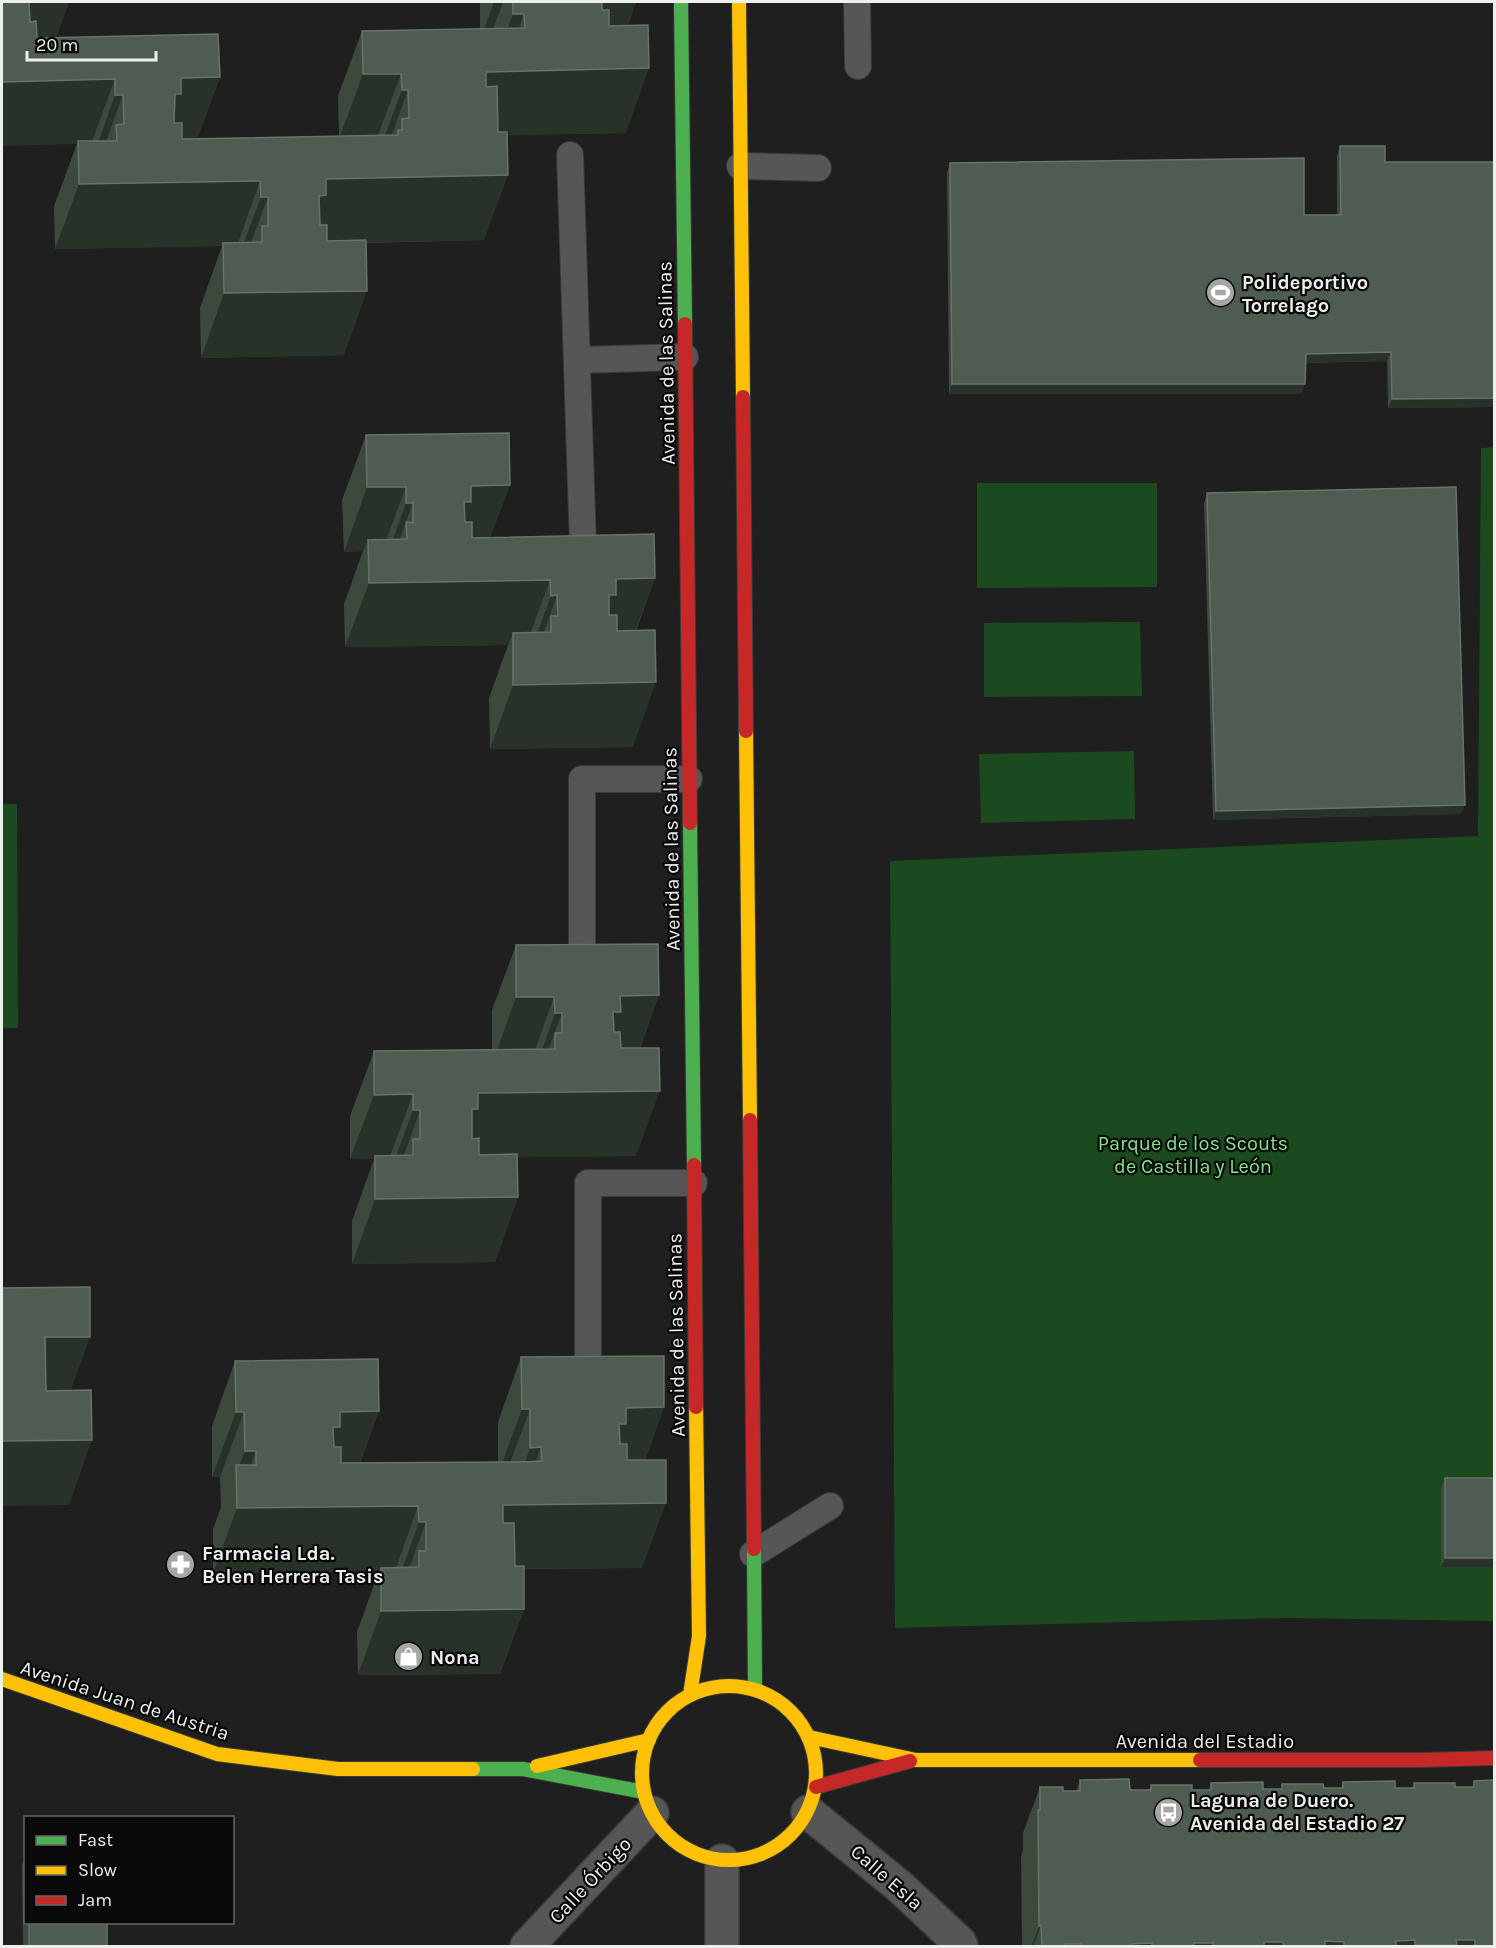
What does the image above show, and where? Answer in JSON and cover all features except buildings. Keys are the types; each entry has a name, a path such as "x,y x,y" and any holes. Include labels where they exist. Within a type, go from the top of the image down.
{"street":[{"name":"Avenida de las Salinas","path":"681,2 699,1636 690,1695"},
{"path":"739,2 754,1689"},
{"name":"Avenida Juan de Austria","path":"2,1679 217,1754 338,1769 523,1769 649,1740"},
{"path":"733,1686 754,1689 777,1700 795,1716 809,1737 815,1761 812,1799 793,1833 773,1849 748,1859 722,1861 701,1856 681,1846 664,1832 648,1802 643,1768 649,1740 672,1708 690,1695 711,1688 733,1686"},
{"name":"Avenida del Estadio","path":"809,1737 916,1760 1494,1758"},
{"name":"Avenida del Estadio","path":"812,1799 916,1760"},
{"name":"Avenida Juan de Austria","path":"523,1769 648,1802"},
{"name":"Calle Esla","path":"812,1799 960,1943 961,1947"},
{"name":"Calle Órbigo","path":"528,1947 648,1802"},
{"path":"722,1861 722,1947"}],"lane":[{"path":"857,2 858,66"},
{"path":"570,155 583,546"},
{"path":"740,166 818,168"},
{"path":"577,360 686,357"},
{"path":"582,945 582,779 689,779"},
{"path":"588,1372 588,1183 694,1183"},
{"path":"753,1554 830,1506"}],"green space":[{"name":"Parque de los Scouts de Castilla y León","path":"1494,447 1494,1621 1285,1618 895,1628 890,861 1478,836 1481,448"},
{"path":"977,483 1157,483 1157,587 977,588"},
{"path":"1140,622 1142,696 984,697 984,623"},
{"path":"1134,751 1135,819 981,823 979,754"},
{"path":"2,804 17,804 18,1028 2,1028"}],"traffic: fast":[{"path":"681,2 685,324"},
{"path":"690,823 694,1165"},
{"path":"754,1549 755,1689"},
{"path":"473,1769 523,1769 644,1792"}],"traffic: slow":[{"path":"739,2 743,397"},
{"path":"746,731 750,1120"},
{"path":"690,1695 699,1636 696,1407"},
{"path":"2,1679 217,1754 338,1769 473,1769"},
{"path":"729,1686 762,1693 777,1701 790,1712 801,1725 809,1740 816,1773 809,1806 801,1821 790,1834 777,1845 762,1853 729,1860 696,1853 681,1845 668,1834 657,1821 649,1806 642,1773 649,1740 657,1725 668,1712 681,1701 696,1693 729,1686"},
{"path":"809,1737 916,1760 1200,1760"},
{"path":"537,1766 649,1740"}],"traffic: jam":[{"path":"685,324 690,823"},
{"path":"743,397 746,731"},
{"path":"750,1120 754,1549"},
{"path":"694,1165 696,1407"},
{"path":"1200,1760 1494,1758"},
{"path":"816,1787 910,1761"}],"place":[{"name":"Polideportivo Torrelago","path":"1221,293"},
{"name":"Farmacia Lda. Belen Herrera Tasis","path":"181,1565"},
{"name":"Nona","path":"409,1657"},
{"name":"Laguna de Duero. Avenida del Estadio 27","path":"1169,1812"}]}
